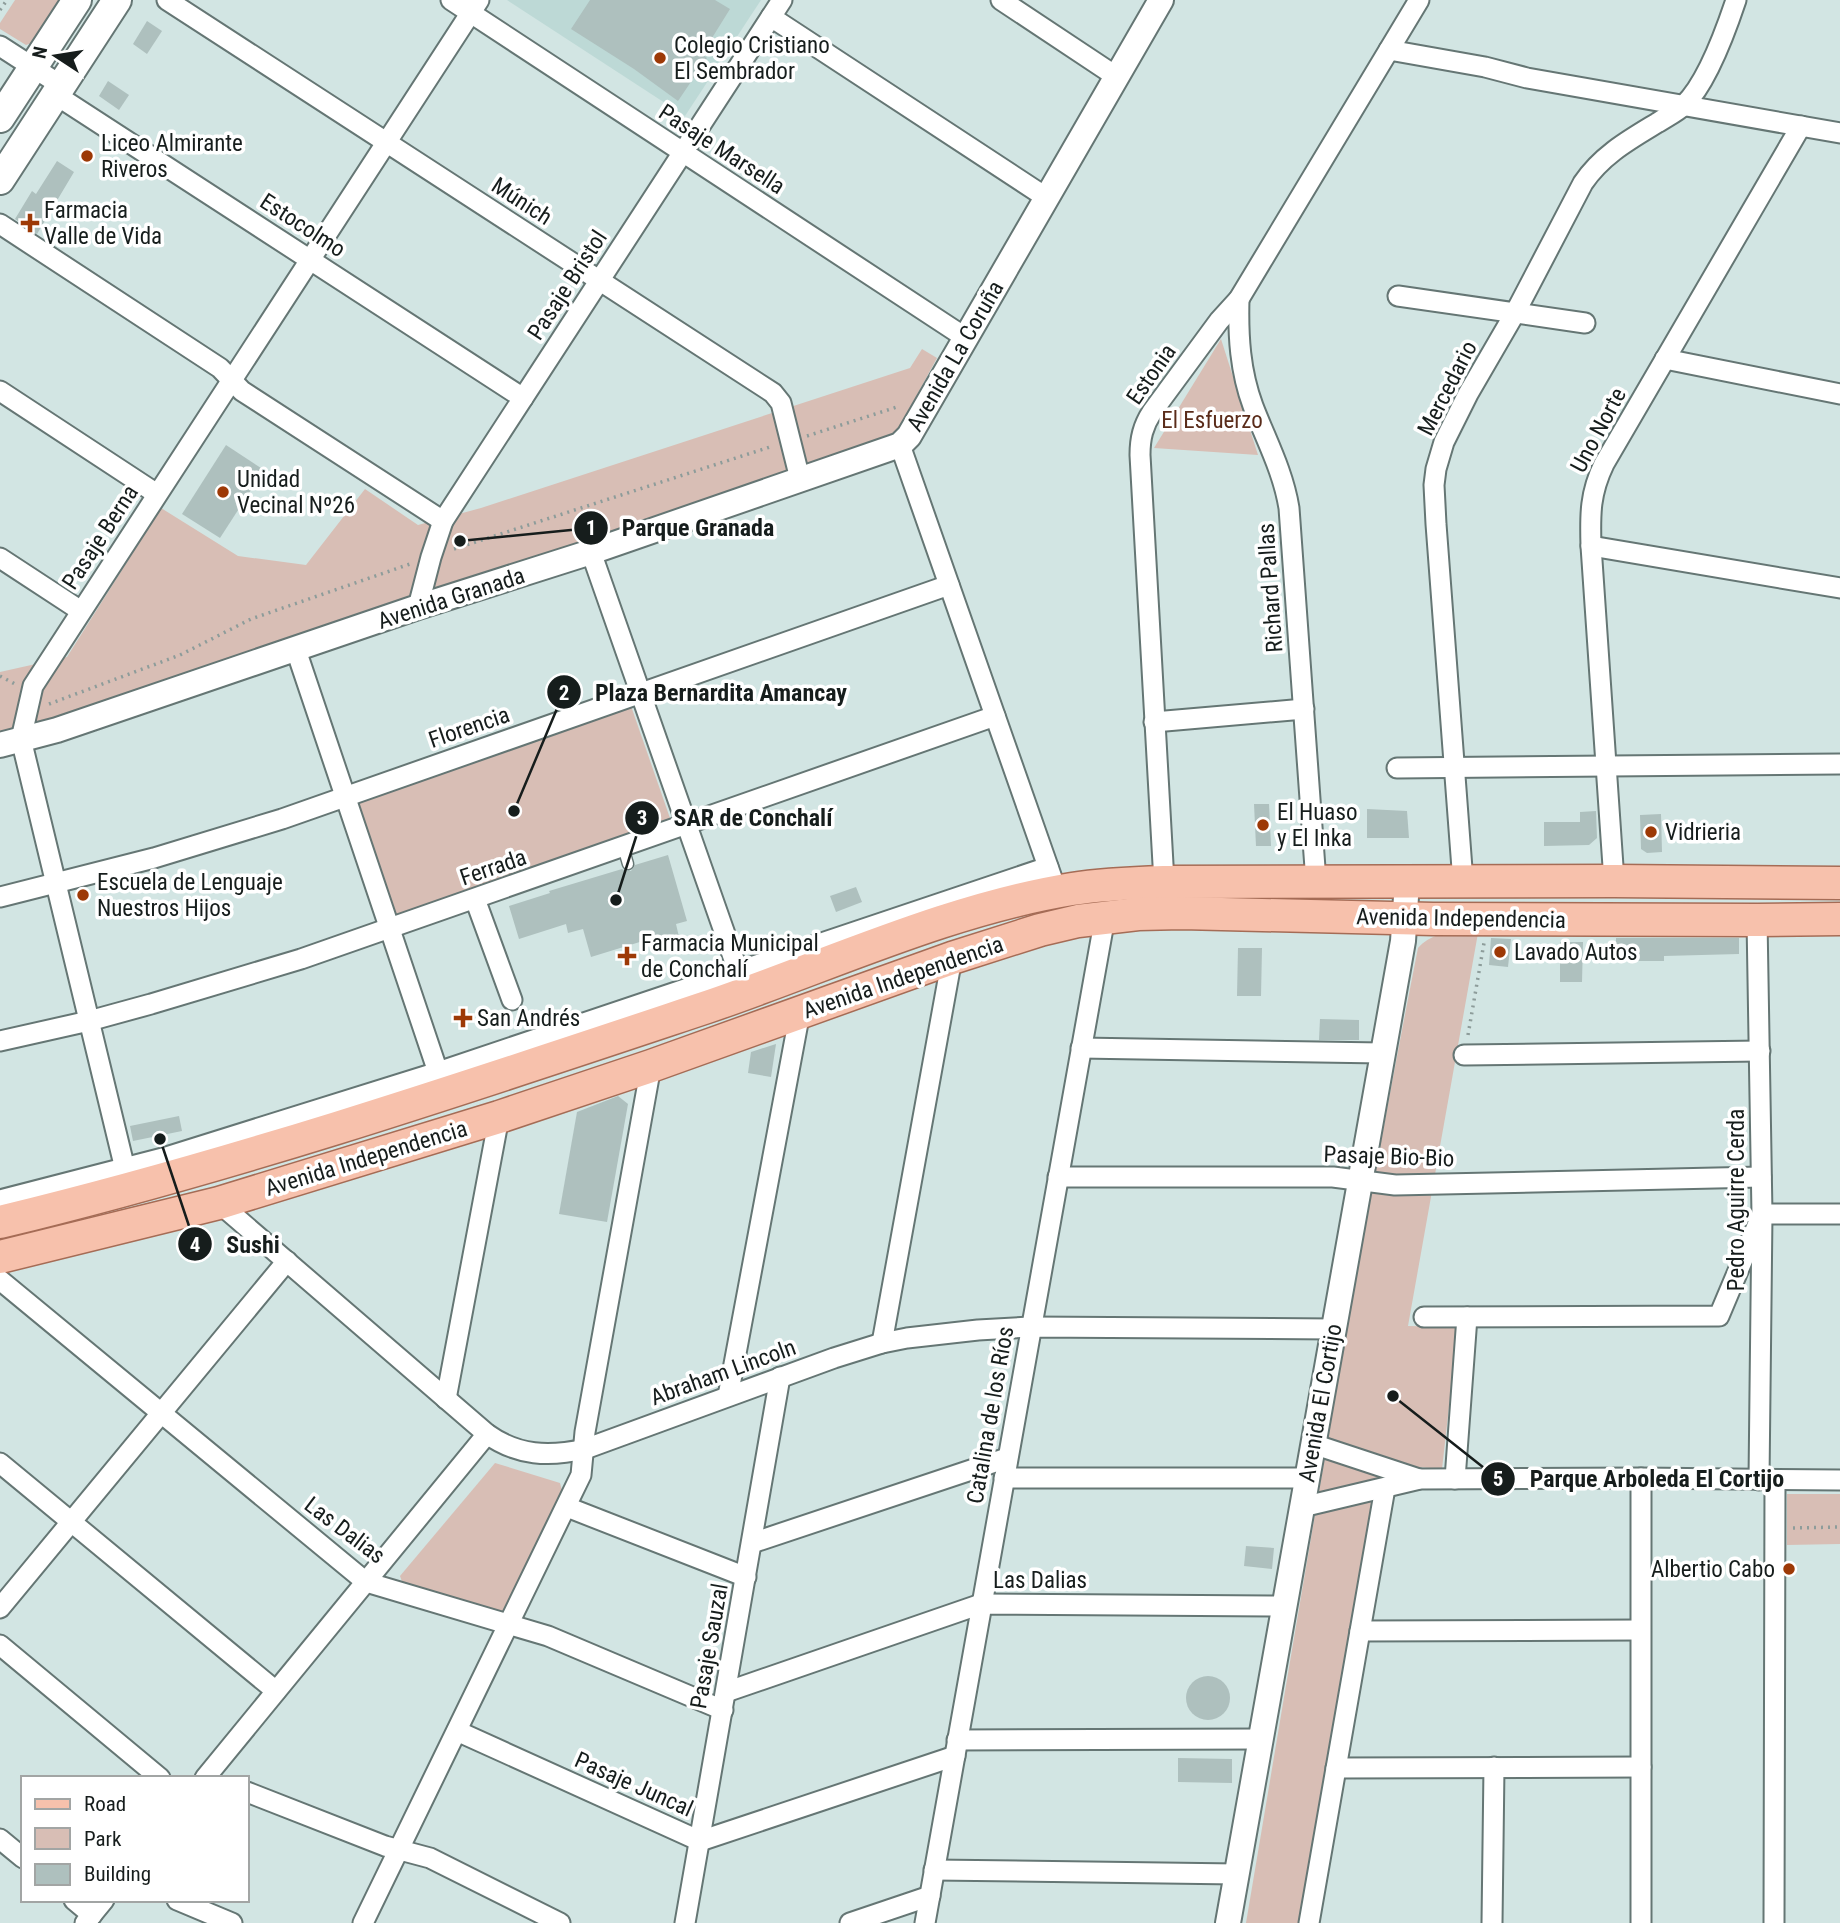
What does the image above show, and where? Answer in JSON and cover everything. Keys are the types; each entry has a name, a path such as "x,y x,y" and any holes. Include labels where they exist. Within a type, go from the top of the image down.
{"main road":[{"path":"7,102 77,0"},
{"path":"0,180 117,0"},
{"name":"Avenida Independencia","path":"0,1222 237,1158 442,1083 752,992 873,946 1009,903 1052,880 1125,883 1840,883"},
{"name":"Avenida Independencia","path":"0,1256 219,1203 499,1117 651,1066 952,958 1040,930 1105,916 1182,913 1488,919 1840,919"}],"street":[{"name":"Múnich","path":"167,0 773,393 782,403 800,479"},
{"name":"Pasaje Marsella","path":"451,0 475,6 683,152 966,338"},
{"name":"Pasaje Bristol","path":"418,607 430,557 443,521 782,0"},
{"path":"1001,0 1117,77"},
{"name":"Avenida La Coruña","path":"1052,880 900,445 909,436 1161,0"},
{"name":"Estonia","path":"1164,882 1141,434 1159,402 1219,321 1239,299 1419,0"},
{"name":"Mercedario","path":"1463,882 1434,485 1444,443 1591,173 1617,148 1684,106 1712,60 1736,0"},
{"name":"Pasaje Berna","path":"125,1168 56,884 10,742 28,709 33,686 475,6"},
{"path":"771,17 1047,198"},
{"name":"Estocolmo","path":"0,46 33,67 59,90 310,259 523,398"},
{"path":"1389,50 1485,67 1527,78 1840,133"},
{"name":"Uno Norte","path":"1614,881 1591,546 1590,512 1596,479 1801,126"},
{"path":"0,224 220,368 242,391 443,521"},
{"path":"1398,296 1585,323"},
{"name":"Richard Pallas","path":"1239,299 1239,341 1246,385 1282,474 1289,508 1316,882"},
{"path":"1665,359 1840,394"},
{"path":"0,391 157,494"},
{"name":"Avenida Granada","path":"10,742 57,730 900,445"},
{"path":"1591,546 1840,588"},
{"path":"590,552 738,971"},
{"path":"0,558 81,611"},
{"name":"Florencia","path":"0,897 218,839 949,586"},
{"path":"296,650 442,1083"},
{"path":"1154,722 1304,709"},
{"name":"Ferrada","path":"0,1041 89,1021 211,987 475,899 625,855 687,824 995,716"},
{"path":"1397,768 1840,764"},
{"name":"Avenida Independencia","path":"0,1200 442,1083 738,971 1052,880"},
{"name":"Avenida El Cortijo","path":"1228,1923 1402,941 1407,882"},
{"path":"475,899 512,1000"},
{"name":"Catalina de los Ríos","path":"925,1923 1105,916"},
{"name":"Pedro Aguirre Cerda","path":"1757,920 1774,1923"},
{"path":"882,1343 952,958"},
{"path":"728,1396 800,1013"},
{"path":"1081,1048 1382,1053"},
{"path":"1465,1055 1760,1051"},
{"path":"363,1923 581,1475 585,1432 651,1066"},
{"path":"446,1399 499,1117"},
{"name":"Pasaje Bio-Bio","path":"1058,1177 1333,1177 1395,1185 1761,1177"},
{"name":"Abraham Lincoln","path":"219,1203 487,1434 508,1447 527,1453 552,1455 584,1449 858,1350 933,1334 1030,1326 1334,1329"},
{"path":"1424,1317 1718,1316 1762,1214 1840,1213"},
{"path":"0,1608 287,1261"},
{"name":"Las Dalias","path":"0,1280 366,1582 548,1636 724,1701 981,1604 1284,1606"},
{"path":"1455,1479 1467,1317"},
{"name":"Pasaje Sauzal","path":"685,1923 780,1377"},
{"path":"207,1776 487,1434"},
{"path":"1313,1444 1420,1479"},
{"path":"0,1463 276,1691"},
{"path":"752,1543 1006,1468 1307,1478"},
{"path":"1641,1478 1641,1923"},
{"path":"1302,1507 1420,1479 1840,1480"},
{"path":"1309,1923 1385,1488"},
{"path":"567,1507 746,1577"},
{"path":"1360,1631 1640,1630"},
{"path":"0,1645 158,1776"},
{"name":"Pasaje Juncal","path":"457,1731 700,1841 956,1748 1261,1739"},
{"path":"1336,1768 1641,1767"},
{"path":"1492,1923 1493,1768"},
{"path":"248,1792 385,1846 430,1858 560,1923"},
{"path":"0,1839 21,1856"},
{"path":"934,1870 1237,1874"},
{"path":"850,1923 930,1896"},
{"path":"77,1902 94,1913"},
{"path":"182,1902 232,1923"}],"path":[{"path":"0,10 7,0"},
{"path":"28,709 57,703 180,655 251,619 430,557 932,396"},
{"path":"1465,1055 1488,919"},
{"path":"1792,1528 1840,1527"}],"shaded area":[{"name":"Colegio Cristiano El Sembrador","path":"507,0 761,0 685,116"}],"green space":[{"path":"15,0 66,0 40,40 26,45 0,29 0,23"},
{"name":"El Esfuerzo","path":"1221,339 1258,455 1154,448"},
{"path":"922,349 937,358 894,437 165,689 0,738 0,672 67,657 161,508 238,556 306,565 365,489 418,525 481,508 910,368"},
{"path":"631,706 671,821 397,916 357,801"},
{"path":"1478,933 1408,1326 1458,1327 1442,1469 1392,1465 1303,1923 1246,1923 1350,1313 1418,948 1439,935"},
{"path":"495,1463 560,1483 563,1494 502,1617 404,1587 400,1576"},
{"path":"1787,1494 1840,1494 1840,1544 1787,1545"}],"building":[{"name":"Colegio Cristiano El Sembrador","path":"590,0 715,0 730,9 702,54 707,58 678,101 571,29"},
{"path":"147,21 162,31 147,54 133,44"},
{"path":"108,81 129,95 119,110 99,96"},
{"path":"57,161 74,172 37,234 15,219 32,191 36,194"},
{"name":"Unidad Vecinal Nº26","path":"226,445 264,470 220,538 182,514"},
{"name":"El Huaso y El Inka","path":"1254,804 1269,804 1271,846 1256,846"},
{"path":"1367,809 1407,811 1409,838 1367,838"},
{"path":"1596,811 1597,838 1589,845 1544,846 1544,822 1580,822 1580,812"},
{"name":"Vidrieria","path":"1661,814 1662,852 1647,853 1641,849 1640,815"},
{"path":"668,855 687,921 676,924 679,937 645,947 643,941 591,957 583,929 568,933 566,924 519,939 509,906 622,869 631,871 635,865"},
{"path":"856,887 862,902 836,912 830,896"},
{"name":"Lavado Autos","path":"1491,938 1511,939 1508,967 1489,965"},
{"path":"1616,938 1739,938 1739,954 1664,956 1664,961 1616,961"},
{"path":"1560,942 1583,942 1582,982 1560,982"},
{"path":"1238,948 1262,948 1261,996 1237,996"},
{"path":"1320,1019 1359,1020 1359,1040 1319,1040"},
{"path":"776,1044 771,1077 748,1073 751,1052"},
{"path":"618,1096 628,1104 607,1222 559,1214 577,1112"},
{"path":"179,1116 182,1131 133,1141 130,1126"},
{"path":"1246,1546 1274,1548 1272,1569 1244,1566"},
{"path":"1208,1676 1217,1677 1224,1682 1229,1689 1229,1707 1224,1714 1217,1719 1208,1720 1199,1719 1192,1714 1187,1707 1186,1698 1187,1689 1192,1682 1199,1677"},
{"path":"1178,1758 1232,1759 1232,1783 1178,1782"}],"place":[{"name":"Colegio Cristiano El Sembrador","path":"660,58"},
{"name":"Liceo Almirante Riveros","path":"87,156"},
{"name":"Farmacia Valle de Vida","path":"30,223"},
{"name":"Unidad Vecinal Nº26","path":"223,492"},
{"name":"Parque Granada","path":"460,541"},
{"name":"Plaza Bernardita Amancay","path":"514,811"},
{"name":"El Huaso y El Inka","path":"1263,825"},
{"name":"Vidrieria","path":"1651,832"},
{"name":"Escuela de Lenguaje Nuestros Hijos","path":"83,895"},
{"name":"SAR de Conchalí","path":"616,900"},
{"name":"Lavado Autos","path":"1500,952"},
{"name":"Farmacia Municipal de Conchalí","path":"627,956"},
{"name":"San Andrés","path":"463,1018"},
{"name":"Sushi","path":"160,1139"},
{"name":"Parque Arboleda El Cortijo","path":"1393,1396"},
{"name":"Albertio Cabo","path":"1789,1569"}]}
